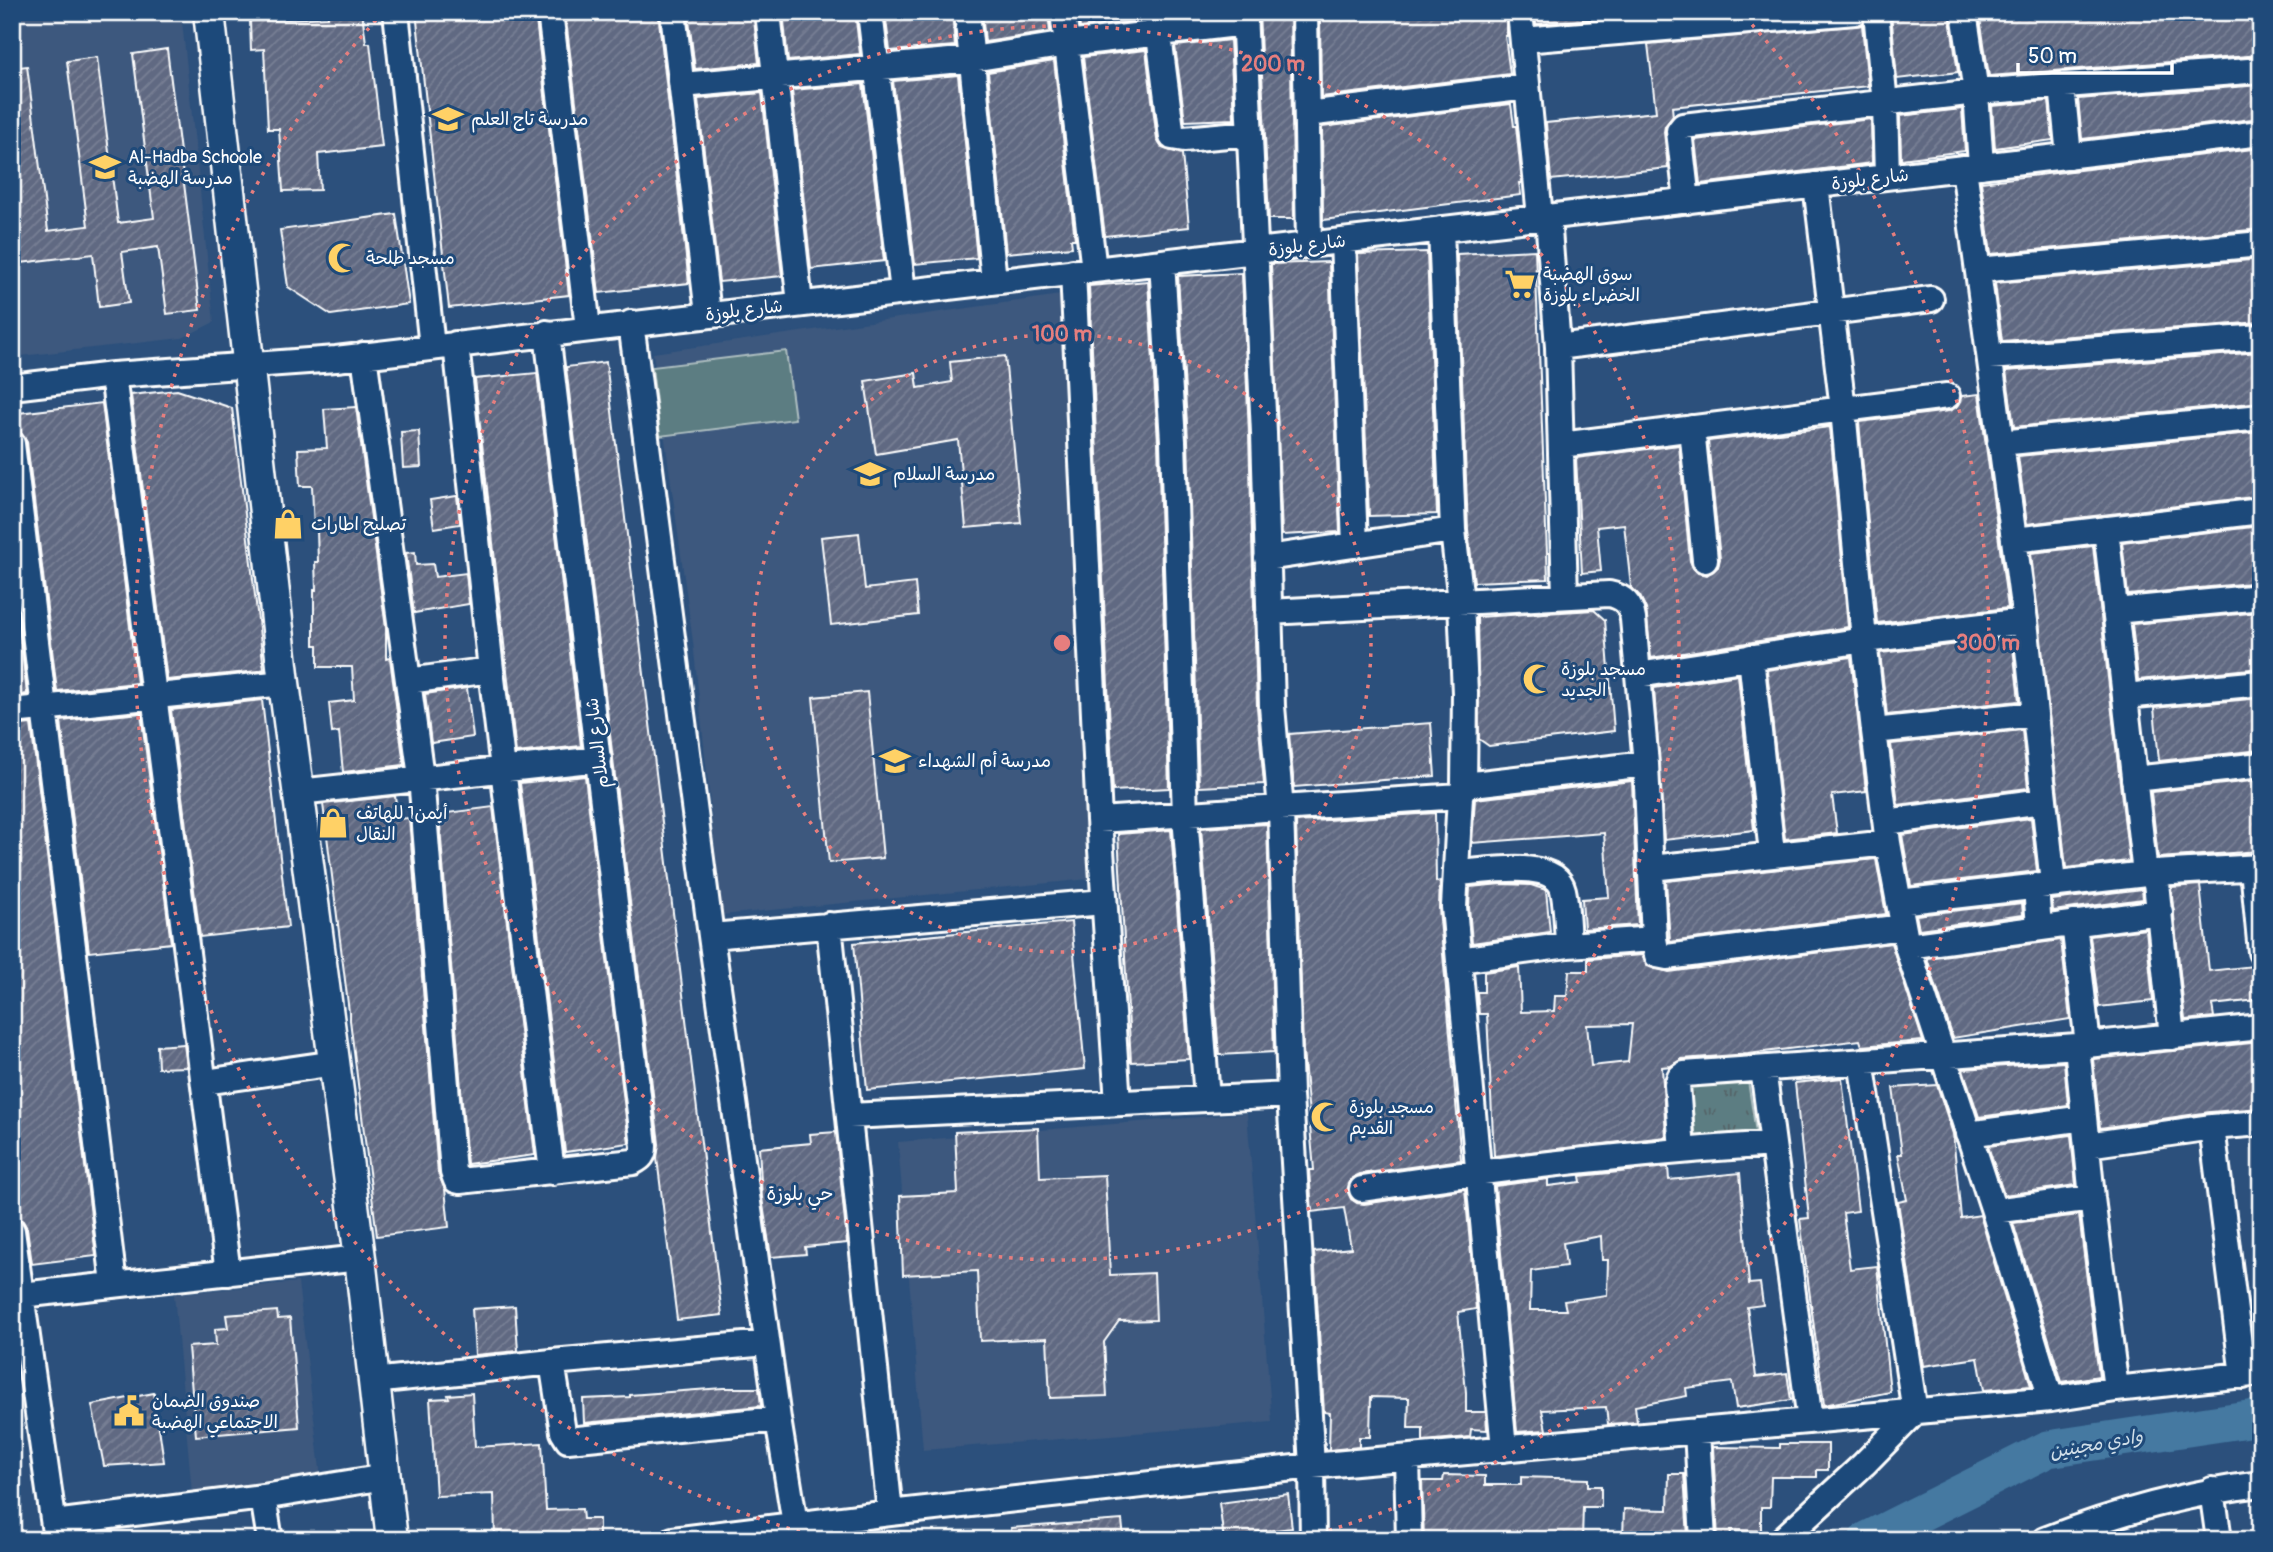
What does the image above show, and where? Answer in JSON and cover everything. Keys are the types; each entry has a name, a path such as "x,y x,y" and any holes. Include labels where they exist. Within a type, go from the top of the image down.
{"main road":[{"path":"209,12 284,683 360,1258 392,1540"}],"street":[{"path":"358,355 421,777 453,1172 456,1180 460,1181 552,1172 491,670 396,12"},
{"path":"550,12 588,328"},
{"path":"673,12 708,314"},
{"path":"768,12 800,304"},
{"path":"870,12 903,292"},
{"path":"967,12 994,281"},
{"path":"1063,12 1084,271 1099,820 1118,1103"},
{"path":"1305,12 1309,244"},
{"path":"1520,12 1558,347 1565,596"},
{"path":"1523,40 1855,12"},
{"path":"1876,12 1885,104 1887,177"},
{"path":"1964,12 1976,92 1973,167 1978,271 2025,621 2043,801 2044,885 2039,928"},
{"path":"682,85 972,59 1066,44 1157,23 1247,15 1272,706 1281,810 1290,1095 1312,1466 1313,1540"},
{"path":"1157,23 1172,137 1184,139 1250,133"},
{"path":"1686,201 1679,131 1683,126 1976,92 2261,70"},
{"path":"2062,85 2069,156"},
{"path":"1307,114 1527,87"},
{"name":"شارع بلوزة","path":"12,387 113,375 358,355 2261,134"},
{"path":"1816,185 1843,409 1874,731 1887,832 1905,937 1994,1211 2051,1399"},
{"path":"1441,229 1453,530 1461,601 1465,693 1454,907 1504,1449"},
{"path":"1343,241 1355,545"},
{"path":"1978,271 2261,244"},
{"path":"1162,262 1173,442 1185,816 1207,1098"},
{"path":"1558,347 1931,299"},
{"path":"631,323 711,936 767,1343 795,1524"},
{"name":"شارع السلام","path":"547,333 644,1153 633,1162 552,1172"},
{"path":"1990,357 2261,337"},
{"path":"113,375 228,1273"},
{"path":"1561,445 1947,396"},
{"path":"2000,443 2261,417"},
{"path":"1692,428 1705,561"},
{"path":"12,444 114,1284"},
{"path":"2014,540 2261,511"},
{"path":"2106,529 2134,779 2150,873 2160,912 2172,1037"},
{"path":"1268,558 1453,530"},
{"path":"1269,612 1609,594 1625,601 1632,610 1633,619 1646,764 1657,955 1667,957 2039,928 2160,912"},
{"path":"2115,611 2261,597"},
{"path":"1638,675 1864,640 2025,621"},
{"path":"1751,657 1772,855"},
{"path":"408,681 491,670"},
{"path":"12,712 284,683"},
{"path":"2125,696 2261,683"},
{"path":"1874,731 2035,714"},
{"path":"299,792 599,759"},
{"path":"1099,820 1281,810 1462,791 1646,764"},
{"path":"2134,779 2261,765"},
{"path":"1651,868 1772,855 2043,801"},
{"path":"1899,902 2150,873 2257,867 2261,952"},
{"path":"1457,873 1535,869 1553,874 1563,888 1568,945"},
{"path":"711,936 1104,902"},
{"path":"2074,923 2083,1046 2084,1118 2116,1389"},
{"path":"829,925 890,1513"},
{"path":"1459,960 1568,945 1654,939"},
{"path":"1682,1150 1677,1085 1684,1074 2083,1046 2261,1027"},
{"path":"1861,1061 1915,1412"},
{"path":"205,1082 335,1063"},
{"path":"1763,1069 1810,1422"},
{"path":"849,1116 1290,1095"},
{"path":"1968,1133 2084,1118"},
{"path":"2087,1145 2212,1127 2261,1123"},
{"path":"682,1539 1312,1466 2051,1399 2252,1374 2212,1127"},
{"path":"1362,1189 1479,1171 1682,1150 1773,1144"},
{"path":"1994,1211 2092,1198"},
{"path":"12,1231 17,1295 55,1531 385,1477"},
{"path":"17,1295 360,1258"},
{"path":"373,1381 767,1343"},
{"path":"552,1362 563,1433 568,1440 778,1419"},
{"path":"1782,1540 1864,1464 1915,1412"},
{"path":"1698,1432 1703,1540"},
{"path":"1407,1458 1409,1540"},
{"path":"2045,1540 2127,1512 2212,1490 2261,1484"},
{"path":"2212,1490 2219,1540"},
{"path":"263,1497 270,1540"}],"shaded area":[{"name":"Al-Hadba Schoole مدرسة الهضبة","path":"12,12 181,12 214,322 182,338 12,357"},
{"path":"1060,295 1090,879 722,915 693,642 653,353"},
{"path":"1247,1113 1272,1422 923,1450 898,1142"},
{"path":"298,1282 321,1478 192,1493 174,1294"}],"green space":[{"path":"786,351 795,419 660,436 652,367"},
{"path":"1748,1081 1756,1133 1696,1139 1690,1085"}],"building":[{"path":"328,12 362,12 366,43 370,43 382,147 318,154 320,190 283,191 279,129 268,129 264,49 251,50 250,21 328,17"},
{"path":"416,12 535,12 569,295 449,308"},
{"path":"565,12 658,12 689,283 599,293"},
{"path":"688,12 753,12 759,63 695,69"},
{"path":"783,12 855,12 860,54 788,61"},
{"path":"885,12 952,12 955,46 890,51"},
{"path":"982,12 1048,12 1050,32 985,42"},
{"path":"1078,12 1141,12 1142,20 1080,28"},
{"path":"1259,12 1285,12 1285,15 1290,15 1294,219 1269,219"},
{"path":"1398,12 1505,12 1510,74 1321,97 1320,17"},
{"path":"1535,12 1639,12 1639,15 1536,24"},
{"path":"1891,12 1949,12 1958,72 1897,79"},
{"path":"1979,12 2261,12 2261,55 1989,76"},
{"path":"1862,25 1868,86 1672,107 1673,116 1664,132 1668,168 1551,180 1546,123 1656,112 1648,44"},
{"path":"1230,40 1234,119 1185,121 1175,46"},
{"path":"167,49 200,310 167,314 158,247 122,252 129,303 99,307 93,254 12,264 12,225 15,225 12,205 12,68 27,66 48,231 88,226 67,61 97,57 118,223 154,218 133,54"},
{"path":"1146,50 1157,140 1162,148 1182,154 1189,227 1105,236 1083,57"},
{"path":"1054,61 1075,239 1071,239 1072,247 1006,253 988,72"},
{"path":"958,75 977,258 915,264 893,81"},
{"path":"863,84 884,261 811,269 792,90"},
{"path":"2261,85 2261,118 2082,139 2078,99"},
{"path":"762,93 782,276 719,282 698,99"},
{"path":"2049,101 2053,140 1995,148 1992,106"},
{"path":"1511,104 1516,126 1521,195 1323,220 1322,127"},
{"path":"1962,109 1965,151 1901,159 1900,116"},
{"path":"1871,119 1872,163 1700,184 1695,140"},
{"path":"2261,148 2261,229 1991,254 1981,182"},
{"name":"مسجد طلحة","path":"396,214 409,304 331,315 288,287 280,230"},
{"path":"1535,250 1548,579 1474,582 1468,529 1457,254"},
{"path":"1427,252 1437,514 1369,516 1358,254"},
{"path":"2261,259 2261,322 2002,341 1995,283"},
{"path":"1329,262 1340,532 1282,535 1271,264"},
{"path":"1242,273 1257,707 1264,784 1199,787 1188,440 1178,276"},
{"path":"1148,281 1158,442 1169,788 1113,791 1089,286"},
{"path":"2261,352 2261,402 2014,427 2006,371"},
{"path":"1005,356 1021,523 966,528 958,440 876,454 865,381 916,373 918,388 952,382 950,362"},
{"path":"606,362 722,1315 677,1320 657,1158 659,1144 566,367"},
{"path":"537,373 581,746 516,753 475,379"},
{"path":"177,390 232,408 264,669 258,671 167,680 131,395"},
{"path":"1979,394 2008,608 1877,623 1859,422 1949,411 1956,407 1962,396"},
{"path":"102,403 137,683 57,691 27,442 21,433 19,413"},
{"path":"356,407 386,628 386,659 390,658 404,765 343,772 339,732 332,733 329,703 354,700 352,667 318,667 318,645 314,645 317,530 314,530 312,486 300,486 298,449 327,448 324,409"},
{"path":"1830,427 1848,627 1651,658 1646,609 1640,596 1631,587 1624,524 1597,527 1601,571 1582,573 1576,458 1679,445 1690,561 1698,573 1707,575 1718,567 1720,559 1708,441"},
{"path":"419,431 421,467 403,468 401,432"},
{"path":"2261,432 2261,496 2027,524 2018,456"},
{"path":"457,496 460,524 434,528 430,500"},
{"path":"2261,526 2261,582 2128,595 2122,542"},
{"path":"859,533 865,589 915,583 918,615 831,625 821,537"},
{"path":"2093,546 2129,861 2066,868 2031,553"},
{"path":"415,552 416,565 433,564 435,577 466,573 469,604 414,613 406,553"},
{"path":"12,569 27,694 12,696"},
{"name":"مسجد بلوزة الجديد","path":"1594,610 1605,620 1614,731 1489,746 1479,739 1477,617"},
{"path":"2261,612 2261,668 2138,680 2132,624"},
{"path":"2012,638 2019,701 1887,715 1880,653"},
{"path":"1851,657 1866,791 1832,795 1837,833 1785,839 1767,670"},
{"path":"1738,675 1754,830 1664,840 1654,688"},
{"path":"467,688 473,737 431,743 425,694"},
{"path":"867,692 883,858 829,863 813,697"},
{"path":"2261,698 2261,750 2159,761 2154,708"},
{"path":"262,700 288,927 200,937 171,710"},
{"path":"141,713 171,943 89,952 61,721"},
{"path":"1431,723 1435,776 1294,787 1289,734"},
{"path":"31,724 96,1256 32,1264 27,1228 23,1221 12,1216 12,726"},
{"path":"2022,730 2028,788 1898,805 1891,744"},
{"path":"585,776 629,1143 565,1152 520,783"},
{"path":"2261,780 2261,851 2158,858 2151,792"},
{"path":"1632,781 1638,925 1584,929 1582,899 1609,897 1604,833 1472,843 1475,799"},
{"path":"395,796 398,819 409,818 438,1173 445,1189 449,1227 377,1236 323,804"},
{"path":"493,807 535,1155 467,1164 439,814"},
{"path":"1435,813 1436,882 1440,881 1439,908 1461,1160 1360,1174 1352,1178 1347,1190 1351,1199 1364,1204 1465,1189 1476,1309 1458,1312 1466,1412 1486,1412 1487,1430 1471,1429 1470,1437 1423,1441 1423,1428 1408,1428 1409,1398 1371,1397 1370,1437 1359,1437 1359,1447 1329,1450 1330,1413 1324,1412 1314,1252 1351,1248 1344,1208 1312,1212 1309,1170 1314,1170 1303,1050 1296,822"},
{"path":"2031,818 2037,871 1911,886 1902,835"},
{"path":"1267,824 1274,1052 1219,1055 1201,828"},
{"path":"1171,830 1189,1059 1131,1062 1118,834"},
{"path":"1876,859 1886,914 1670,942 1666,881"},
{"path":"1531,885 1546,890 1550,932 1472,943 1470,887"},
{"path":"2200,885 2209,971 2253,966 2257,1000 2212,1005 2214,1017 2185,1020 2171,887"},
{"path":"2142,889 2143,899 2053,911 2052,900"},
{"path":"2022,903 2023,915 1919,929 1916,915"},
{"path":"1071,922 1085,1069 867,1090 854,943"},
{"path":"2146,929 2153,1001 2099,1007 2090,936"},
{"path":"2061,940 2070,1019 1953,1038 1927,958"},
{"path":"1891,943 1923,1041 1862,1046 1860,1040 1682,1059 1671,1066 1662,1067 1666,1137 1494,1156 1487,1014 1479,1014 1477,992 1484,992 1484,972 1519,967 1521,1012 1554,1011 1555,996 1567,996 1569,971 1588,971 1588,959 1642,955 1647,966 1669,972","holes":["1632,1024 1628,1062 1591,1066 1587,1025"]},
{"path":"2261,1042 2261,1108 2210,1112 2100,1128 2093,1059"},
{"path":"184,1044 187,1067 158,1068 157,1046"},
{"path":"2064,1062 2068,1105 1979,1117 1963,1069"},
{"path":"1842,1078 1858,1211 1843,1213 1850,1269 1877,1266 1890,1392 1824,1405 1800,1219 1809,1218 1795,1083"},
{"path":"1937,1085 1953,1134 1961,1218 1980,1215 2031,1386 1984,1390 1978,1358 1923,1366 1898,1202 1907,1200 1898,1154 1902,1154 1893,1088"},
{"path":"1038,1128 1040,1178 1105,1175 1110,1275 1154,1273 1156,1320 1119,1321 1104,1342 1107,1396 1050,1398 1047,1338 980,1341 977,1271 903,1275 900,1196 958,1193 955,1132"},
{"path":"836,1132 847,1243 805,1247 806,1254 771,1257 762,1198 759,1148 811,1143 810,1134"},
{"path":"2071,1135 2076,1185 2004,1195 1988,1146"},
{"path":"1668,1167 1669,1180 1740,1173 1749,1284 1760,1283 1763,1305 1747,1307 1756,1377 1787,1373 1791,1400 1736,1408 1732,1382 1686,1388 1687,1396 1635,1406 1637,1422 1608,1424 1606,1407 1542,1410 1546,1430 1517,1432 1495,1186 1548,1179 1548,1186 1581,1182 1580,1176","holes":["1601,1236 1602,1260 1608,1260 1607,1295 1564,1301 1566,1310 1530,1310 1531,1271 1566,1266 1563,1243"]},
{"path":"2079,1215 2099,1376 2062,1382 2013,1223"},
{"path":"515,1306 518,1351 475,1355 472,1309"},
{"path":"277,1311 278,1319 290,1318 299,1427 196,1436 188,1347 216,1345 215,1329 228,1328 226,1315"},
{"path":"723,1388 759,1388 761,1406 584,1423 583,1399"},
{"path":"154,1393 164,1462 104,1466 92,1405"},
{"path":"472,1393 475,1447 542,1443 546,1510 582,1509 583,1519 599,1519 599,1540 495,1540 494,1494 436,1496 430,1399"},
{"path":"1780,1444 1828,1444 1828,1470 1817,1470 1817,1477 1771,1477 1770,1507 1761,1507 1761,1531 1731,1530 1730,1540 1718,1540 1713,1447 1780,1448"},
{"path":"1669,1474 1684,1474 1688,1538 1623,1537 1624,1509 1668,1510"},
{"path":"1444,1475 1485,1476 1485,1485 1521,1485 1521,1477 1588,1479 1588,1486 1601,1486 1601,1507 1583,1507 1582,1540 1424,1540 1422,1481 1443,1481"},
{"path":"1288,1494 1292,1528 1257,1532 1258,1540 1224,1540 1219,1503"},
{"path":"1122,1520 1124,1540 1012,1540 1011,1528"}],"waterway":[{"name":"وادي مجينين","path":"1867,1540 2048,1449 2261,1417"}],"place":[{"name":"مدرسة تاج العلم","path":"448,119"},
{"name":"Al-Hadba Schoole مدرسة الهضبة","path":"105,167"},
{"name":"مسجد طلحة","path":"343,258"},
{"name":"سوق الهضبة الخضراء بلوزة","path":"1520,284"},
{"name":"مدرسة السلام","path":"870,474"},
{"name":"تصليح اطارات","path":"288,524"},
{"name":"مسجد بلوزة الجديد","path":"1538,679"},
{"name":"مدرسة أم الشهداء","path":"895,761"},
{"name":"أيمن1 للهاتف النقال","path":"333,823"},
{"name":"مسجد بلوزة القديم","path":"1326,1117"},
{"name":"صندوق الضمان الاجتماعي الهضبة","path":"129,1411"}],"district":[{"name":"حي بلوزة","path":"800,1193"}]}
